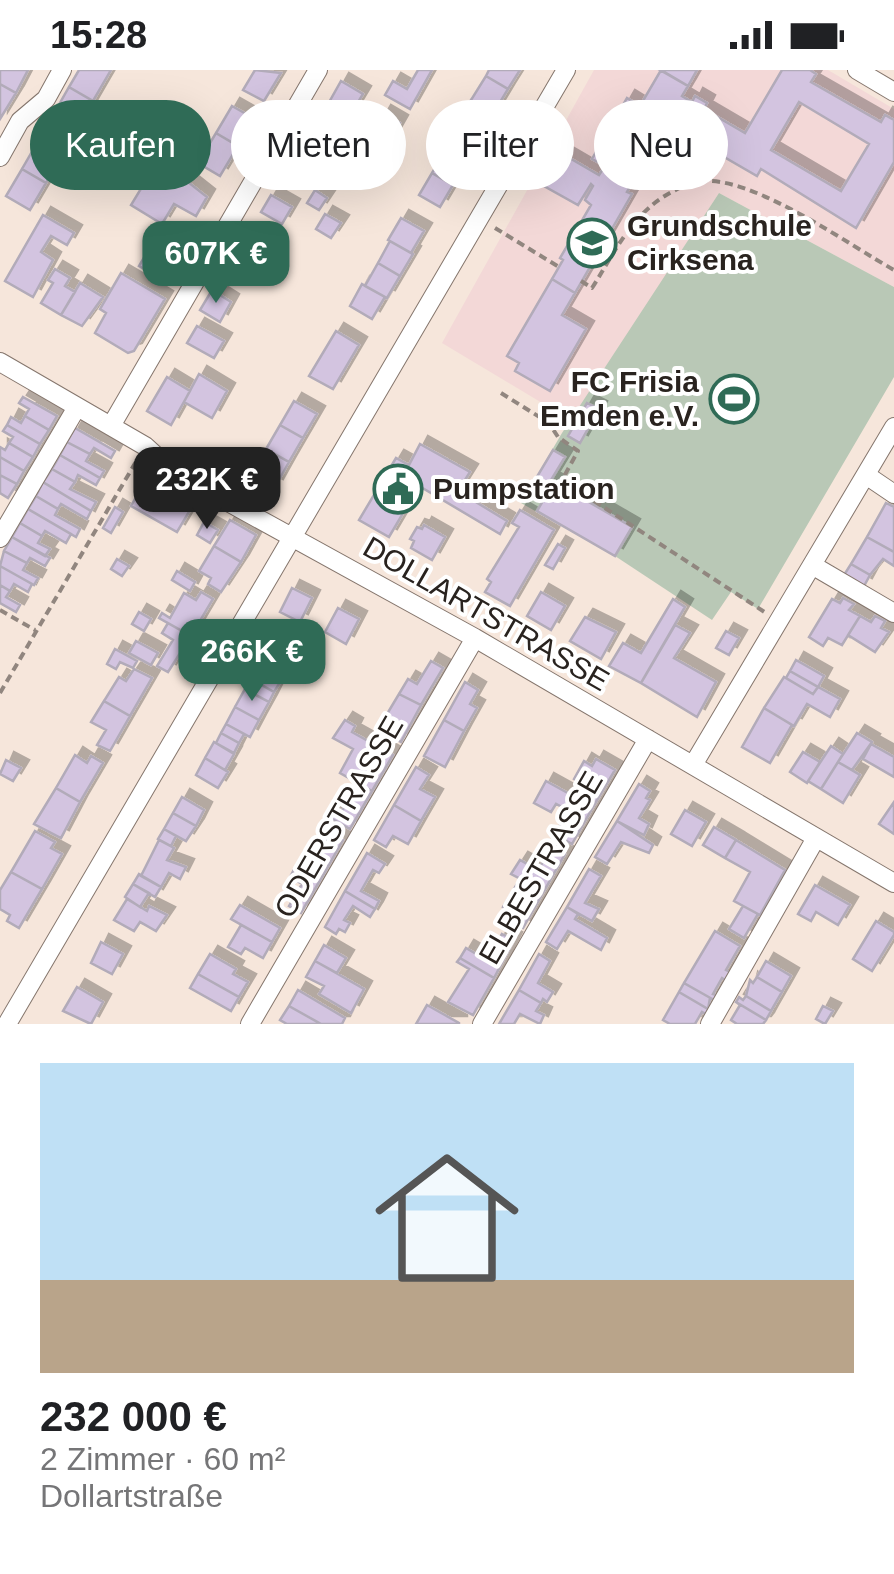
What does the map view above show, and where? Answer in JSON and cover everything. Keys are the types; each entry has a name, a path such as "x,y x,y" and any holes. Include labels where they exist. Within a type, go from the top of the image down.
{"street":[{"path":"0,157 20,121 46,98 62,70"},
{"path":"111,426 318,70"},
{"path":"7,1024 566,70"},
{"path":"857,70 894,92"},
{"name":"DOLLARTSTRASSE","path":"0,362 145,446 167,466 475,638 894,883"},
{"path":"0,538 77,407"},
{"path":"692,765 894,427"},
{"path":"866,475 894,494"},
{"path":"812,565 894,613"},
{"name":"ODERSTRASSE","path":"250,1024 475,638"},
{"name":"ELBESTRASSE","path":"482,1024 648,739"},
{"path":"710,1024 816,838"}],"path":[{"path":"581,282 592,288 629,228 651,206 676,190 704,181 734,184 760,194 894,270"},
{"path":"479,218 559,268"},
{"path":"501,393 549,423 558,437 578,451 562,480 779,620"},
{"path":"0,693 145,446"},
{"path":"0,610 36,631"}],"shaded area":[{"name":"Grundschule Cirksena","path":"594,70 828,70 894,109 894,287 719,193 572,421 442,343 527,190 574,190 574,106"}],"green space":[{"name":"FC Frisia Emden e.V.","path":"719,193 894,287 894,377 758,609 731,592 712,620 615,556 521,503 562,433"}],"building":[{"path":"0,70 28,70 16,93 0,84"},
{"path":"79,70 111,70 94,100 69,87"},
{"path":"255,70 281,73 265,100 243,90"},
{"path":"418,70 432,70 410,109 406,100 385,95 393,81 407,89"},
{"path":"489,70 520,70 508,89 486,76"},
{"path":"660,70 697,70 688,86"},
{"path":"661,70 688,86 682,96 689,100 644,100"},
{"path":"782,70 810,70 816,74 811,82 881,122 885,115 894,120 894,162 856,228 761,169 757,176 728,159 728,123 745,133","holes":["799,102 869,144 841,191 771,150"]},
{"path":"486,76 508,89 501,100 471,100"},
{"path":"341,81 363,94 359,100 330,100"},
{"path":"0,84 16,93 0,119"},
{"path":"69,87 91,100 62,100"},
{"path":"231,108 231,142 216,133"},
{"path":"216,133 231,142 231,158 220,176 211,171 211,141"},
{"path":"30,155 30,174 22,169"},
{"path":"574,161 594,172 594,190 628,190 632,194 575,293 552,279 591,205 585,200 593,186 578,205 551,190 574,190"},
{"path":"22,169 30,174 30,190 42,190 30,210 6,196"},
{"path":"426,183 426,190 450,190 440,207 419,195"},
{"path":"140,190 198,190 207,197 196,216 174,204 162,224 131,205"},
{"path":"315,190 327,198 319,210 307,203"},
{"path":"271,195 292,207 282,224 261,212"},
{"path":"325,214 341,223 331,238 316,229"},
{"path":"43,215 74,233 67,245 51,236 41,252 53,260 33,297 5,281"},
{"path":"401,218 424,231 411,253 388,240"},
{"path":"157,234 178,246 170,261 149,249"},
{"path":"245,234 275,251 266,268 235,251"},
{"path":"390,241 413,254 400,276 378,263"},
{"path":"149,249 170,261 160,278 139,266"},
{"path":"235,251 266,268 260,277 253,273 249,279 226,266"},
{"path":"378,263 400,276 387,298 365,286"},
{"path":"55,269 70,278 65,286 75,292 61,315 41,303 53,283 48,280"},
{"path":"121,273 165,299 134,351 128,353 95,333 106,313 100,309"},
{"path":"552,279 575,293 562,315 586,329 550,391 515,371 519,363 507,356"},
{"path":"80,283 103,297 82,326 61,315"},
{"path":"362,284 385,297 372,319 350,306"},
{"path":"212,290 231,302 220,322 200,310"},
{"path":"197,326 224,341 214,358 187,343"},
{"path":"336,331 359,345 333,389 309,376"},
{"path":"199,374 227,391 212,418 184,402"},
{"path":"167,377 190,391 171,425 147,411"},
{"path":"23,397 57,416 49,430 25,416 29,409 19,403"},
{"path":"294,401 317,414 303,438 280,425"},
{"path":"587,403 599,409 580,443 568,436"},
{"path":"25,416 49,430 40,444 7,425 11,417 21,423"},
{"path":"7,425 40,444 33,457 9,443 13,437 3,431"},
{"path":"280,425 303,438 289,462 266,449"},
{"path":"75,428 115,451 111,458 94,448 90,454 67,442"},
{"path":"67,442 90,454 86,461 104,471 100,478 60,455"},
{"path":"9,443 33,457 24,471 0,457 0,447 5,450"},
{"name":"Pumpstation","path":"420,444 470,472 458,491 507,521 500,534 419,486 389,537 359,520 396,458 409,465"},
{"path":"266,449 289,462 275,487 252,473"},
{"name":"FC Frisia Emden e.V.","path":"553,450 565,457 551,480 632,527 615,556 537,511 547,494 532,485"},
{"path":"60,455 100,478 96,485 78,475 75,482 52,469"},
{"path":"0,457 24,471 17,484 0,475"},
{"path":"52,469 75,482 70,489 96,502 91,511 43,482"},
{"path":"0,475 17,484 8,498 0,493"},
{"path":"147,478 193,505 177,532 131,506"},
{"path":"43,482 91,511 87,519 36,496"},
{"path":"36,496 58,509 55,515 80,529 76,537 28,509"},
{"path":"886,503 894,507 894,552 867,537"},
{"path":"115,507 123,512 111,533 103,528"},
{"path":"28,509 71,534 66,543 45,531 42,536 20,523"},
{"path":"520,510 554,530 510,606 485,592 491,582 487,579 519,527 512,523"},
{"path":"230,520 256,535 241,562 214,546"},
{"path":"204,522 218,530 210,543 197,535"},
{"path":"20,523 42,536 38,543 50,549 45,556 12,537"},
{"path":"424,525 445,537 432,560 411,548 414,541 410,539 417,527 422,529"},
{"path":"12,537 50,558 45,566 30,558 27,563 4,551"},
{"path":"867,537 894,552 894,566 883,559 870,575 851,564"},
{"path":"558,544 565,548 553,569 545,565"},
{"path":"214,546 241,562 221,592 208,584 211,578 199,571"},
{"path":"4,551 27,563 23,570 38,578 34,585 0,566"},
{"path":"117,559 129,566 122,576 111,569"},
{"path":"851,564 870,575 864,586 844,575"},
{"path":"0,566 32,584 28,592 14,584 10,591 0,585"},
{"path":"177,571 195,582 190,591 172,580"},
{"path":"0,585 10,591 6,597 20,605 16,612 0,603"},
{"path":"292,588 312,598 300,622 280,612"},
{"path":"201,592 213,599 191,636 159,618 162,613 170,618 184,593 196,600"},
{"path":"541,592 565,606 551,630 527,616"},
{"path":"843,598 854,604 849,610 860,616 842,645 828,638 823,646 809,637 832,599 840,603"},
{"path":"673,599 685,607 641,683 609,666 623,643 641,653"},
{"path":"338,608 359,619 346,644 325,632"},
{"path":"139,612 151,619 144,631 132,624"},
{"path":"860,616 871,622 875,616 885,621 881,628 889,632 875,652 848,635"},
{"path":"585,617 616,632 601,659 570,641"},
{"path":"168,623 191,636 168,672 157,666 173,640 162,633"},
{"path":"675,625 690,633 674,658 716,682 697,717 641,683"},
{"path":"726,631 739,638 729,655 716,648"},
{"path":"277,637 300,649 290,667 267,654"},
{"path":"136,641 158,653 151,665 129,653"},
{"path":"115,649 137,661 133,668 120,662 116,669 107,664"},
{"path":"267,654 290,667 280,683 258,670"},
{"path":"796,660 824,676 818,687 790,671"},
{"path":"431,661 443,668 421,705 399,694 408,679 417,684"},
{"path":"134,669 152,678 130,716 104,701 119,677 126,681"},
{"path":"790,671 818,687 813,694 786,678"},
{"path":"257,673 279,684 274,692 253,680"},
{"path":"784,677 813,694 818,687 840,699 830,717 807,704 794,726 764,708"},
{"path":"253,680 274,692 269,702 248,691"},
{"path":"465,682 478,690 470,704 477,708 464,731 444,720"},
{"path":"245,689 269,702 259,720 235,707"},
{"path":"399,694 421,705 401,742 378,729"},
{"path":"104,701 130,716 110,751 97,745 106,730 91,722"},
{"path":"235,707 259,720 250,737 226,724"},
{"path":"764,708 792,725 770,763 742,747"},
{"path":"345,720 355,726 352,732 393,755 372,791 340,773 353,749 333,738"},
{"path":"444,720 464,731 445,767 424,756"},
{"path":"226,724 244,734 239,743 221,733"},
{"path":"221,733 239,743 234,753 216,743"},
{"path":"857,733 872,742 852,770 838,762"},
{"path":"214,742 234,754 225,770 205,758"},
{"path":"871,744 894,757 894,777 863,759"},
{"path":"831,746 843,754 821,789 808,781"},
{"path":"803,752 820,762 807,783 790,772"},
{"path":"75,755 87,763 91,756 103,763 80,802 56,788"},
{"path":"205,758 228,772 218,788 196,775"},
{"path":"596,759 615,770 593,807 572,796 580,783 574,779 584,761 592,766"},
{"path":"6,760 21,768 13,781 0,774"},
{"path":"838,762 860,775 843,803 821,789"},
{"path":"416,767 429,775 420,789 435,797 421,821 394,805"},
{"path":"546,781 593,807 572,844 555,834 568,810 556,804 551,812 534,803"},
{"path":"358,784 372,791 350,829 327,816 333,806 342,811"},
{"path":"639,784 650,791 646,798 650,800 639,818 649,824 644,835 617,821"},
{"path":"56,788 80,802 61,838 34,824"},
{"path":"182,797 204,810 196,826 173,813"},
{"path":"894,802 894,834 879,824"},
{"path":"394,805 421,821 408,844 393,836 386,847 374,840"},
{"path":"685,810 706,822 692,846 671,834"},
{"path":"173,813 196,826 186,841 164,829"},
{"path":"617,821 653,845 649,853 621,842 607,864 595,857"},
{"path":"714,827 736,840 725,858 703,845"},
{"path":"164,829 176,836 171,846 158,839"},
{"path":"35,831 55,842 51,848 62,854 42,889 11,872"},
{"path":"331,833 343,840 322,877 297,864 304,853 315,859"},
{"path":"159,840 174,848 167,860 186,867 180,879 169,873 161,887 141,876"},
{"path":"736,840 785,870 760,915 734,901 750,872 725,858"},
{"path":"552,847 565,854 544,891 511,874 520,860 538,870"},
{"path":"367,853 385,864 379,873 373,870 361,891 379,901 375,909 345,891"},
{"path":"297,864 322,877 301,913 289,906 302,884 290,877"},
{"path":"589,869 601,876 585,903 599,909 592,921 567,907"},
{"path":"11,872 42,889 19,928 7,921 10,915 0,909 0,890"},
{"path":"139,874 161,887 155,897 133,884"},
{"path":"520,879 544,891 523,928 511,921 515,914 503,907"},
{"path":"133,884 149,893 140,907 125,897"},
{"path":"815,885 850,905 838,925 816,912 811,921 798,914"},
{"path":"345,891 375,909 370,917 353,906 344,920 350,923 345,932 339,929 336,934 325,927"},
{"path":"127,899 147,911 149,906 167,915 156,931 140,922 134,931 114,920"},
{"path":"240,905 280,928 272,942 231,919"},
{"path":"743,906 758,914 744,938 729,929"},
{"path":"567,907 578,914 575,919 607,938 601,950 568,931 557,949 546,942"},
{"path":"876,921 894,935 872,971 853,959"},
{"path":"241,925 272,942 263,958 245,948 241,954 228,947"},
{"path":"715,931 740,946 726,970 730,972 713,994 714,1000 684,983"},
{"path":"502,934 514,940 494,978 460,958 466,948 478,955 480,950 489,955"},
{"path":"101,942 123,954 112,974 91,963"},
{"path":"324,945 346,958 337,973 315,961"},
{"path":"210,954 236,969 233,974 248,982 239,997 198,974"},
{"path":"539,954 550,961 538,983 553,992 547,1002 543,999 541,1003 519,990"},
{"path":"460,958 494,978 473,1015 448,1002 469,969 457,962"},
{"path":"315,961 364,989 351,1013 319,994 324,986 306,977"},
{"path":"766,961 791,976 782,992 757,977"},
{"path":"198,974 239,997 231,1011 190,988"},
{"path":"757,977 782,992 771,1011 746,996 750,980 753,983"},
{"path":"684,983 714,1000 710,998 708,1009 679,992"},
{"path":"77,987 103,1002 91,1024 63,1011"},
{"path":"298,990 345,1018 342,1024 321,1024 289,1006"},
{"path":"519,990 541,1003 536,1011 544,1015 540,1024 520,1014 514,1024 499,1024"},
{"path":"679,992 708,1009 695,1024 670,1024 663,1020"},
{"path":"746,996 771,1011 766,1020 736,1002"},
{"path":"736,1002 766,1020 763,1024 737,1024 731,1020 740,1005"},
{"path":"427,1005 459,1023 459,1024 416,1024"},
{"path":"289,1006 321,1024 287,1024 280,1020"},
{"path":"823,1006 833,1011 825,1024 816,1019"}],"place":[{"name":"Grundschule Cirksena","path":"592,243"},
{"name":"FC Frisia Emden e.V.","path":"734,399"},
{"name":"Pumpstation","path":"398,489"}]}
